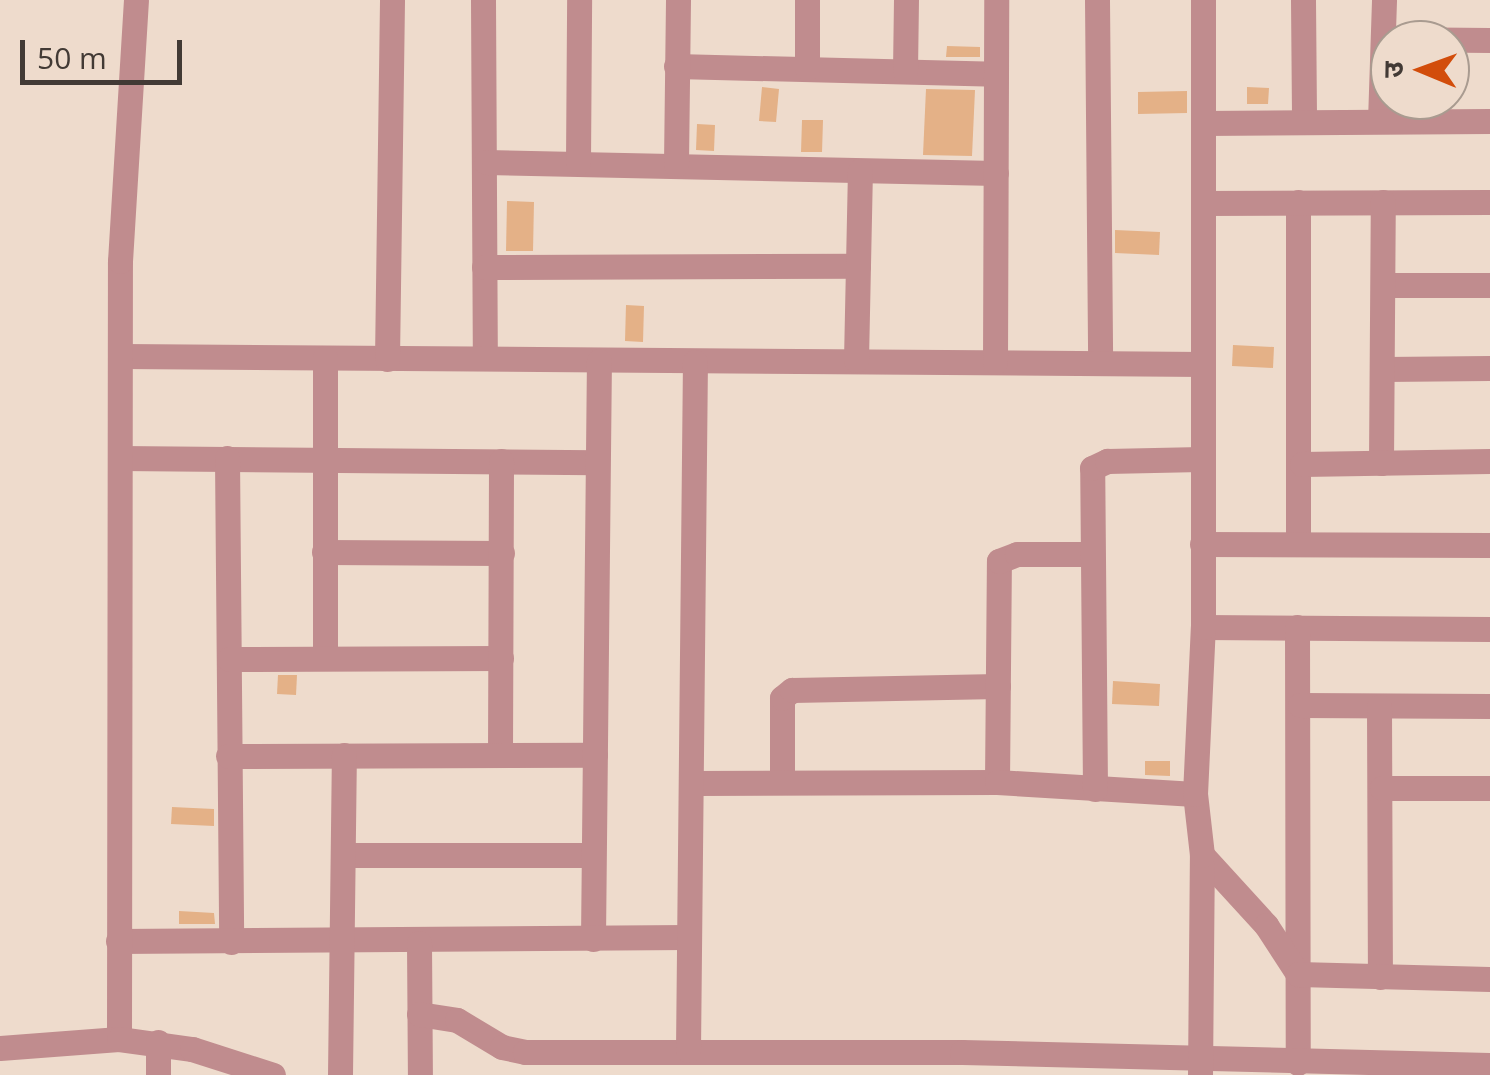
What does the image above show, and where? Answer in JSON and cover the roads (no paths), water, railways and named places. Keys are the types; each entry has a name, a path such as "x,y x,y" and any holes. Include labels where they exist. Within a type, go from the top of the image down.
{"street":[{"path":"119,1038 123,190 136,0"},
{"path":"387,359 392,0"},
{"path":"484,0 485,358"},
{"path":"578,162 579,0"},
{"path":"676,164 678,0"},
{"path":"807,0 807,68"},
{"path":"905,71 906,0"},
{"path":"995,362 996,0"},
{"path":"1097,0 1100,363"},
{"path":"1200,1066 1202,855 1195,794 1203,626 1202,0"},
{"path":"1303,0 1304,121"},
{"path":"676,66 995,74"},
{"path":"1203,123 1490,122"},
{"path":"486,162 996,173"},
{"path":"856,360 860,171"},
{"path":"1298,202 1302,464 1298,544"},
{"path":"1382,463 1383,202"},
{"path":"1203,203 1490,202"},
{"path":"484,268 858,266"},
{"path":"1383,285 1490,285"},
{"path":"122,356 1204,364"},
{"path":"325,358 325,658"},
{"path":"593,938 598,361"},
{"path":"688,1050 688,937 696,783 696,362"},
{"path":"1384,369 1490,368"},
{"path":"120,458 596,462"},
{"path":"228,458 231,942"},
{"path":"1095,789 1092,554 1095,464 1202,458"},
{"path":"1302,464 1490,460"},
{"path":"500,754 501,461"},
{"path":"1202,544 1490,544"},
{"path":"324,552 502,553"},
{"path":"997,782 999,561 1017,554 1092,554"},
{"path":"1203,626 1490,628"},
{"path":"1297,626 1298,1063"},
{"path":"229,659 501,658"},
{"path":"782,781 782,698 792,690 998,686"},
{"path":"1300,705 1490,706"},
{"path":"1379,707 1380,977"},
{"path":"228,756 594,755"},
{"path":"340,1075 344,756"},
{"path":"696,783 997,782 1195,794"},
{"path":"1382,788 1490,788"},
{"path":"345,855 592,856"},
{"path":"1202,855 1266,925 1298,974"},
{"path":"118,940 419,943 688,937"},
{"path":"419,943 420,1075"},
{"path":"1298,974 1490,979"},
{"path":"419,1014 457,1020 502,1047 525,1052 688,1050 831,1064 1248,1068 1298,1063 1433,1070 1490,1065"},
{"path":"4,1075 2,1048 119,1038 158,1042 273,1075"},
{"path":"158,1042 158,1075"}]}
